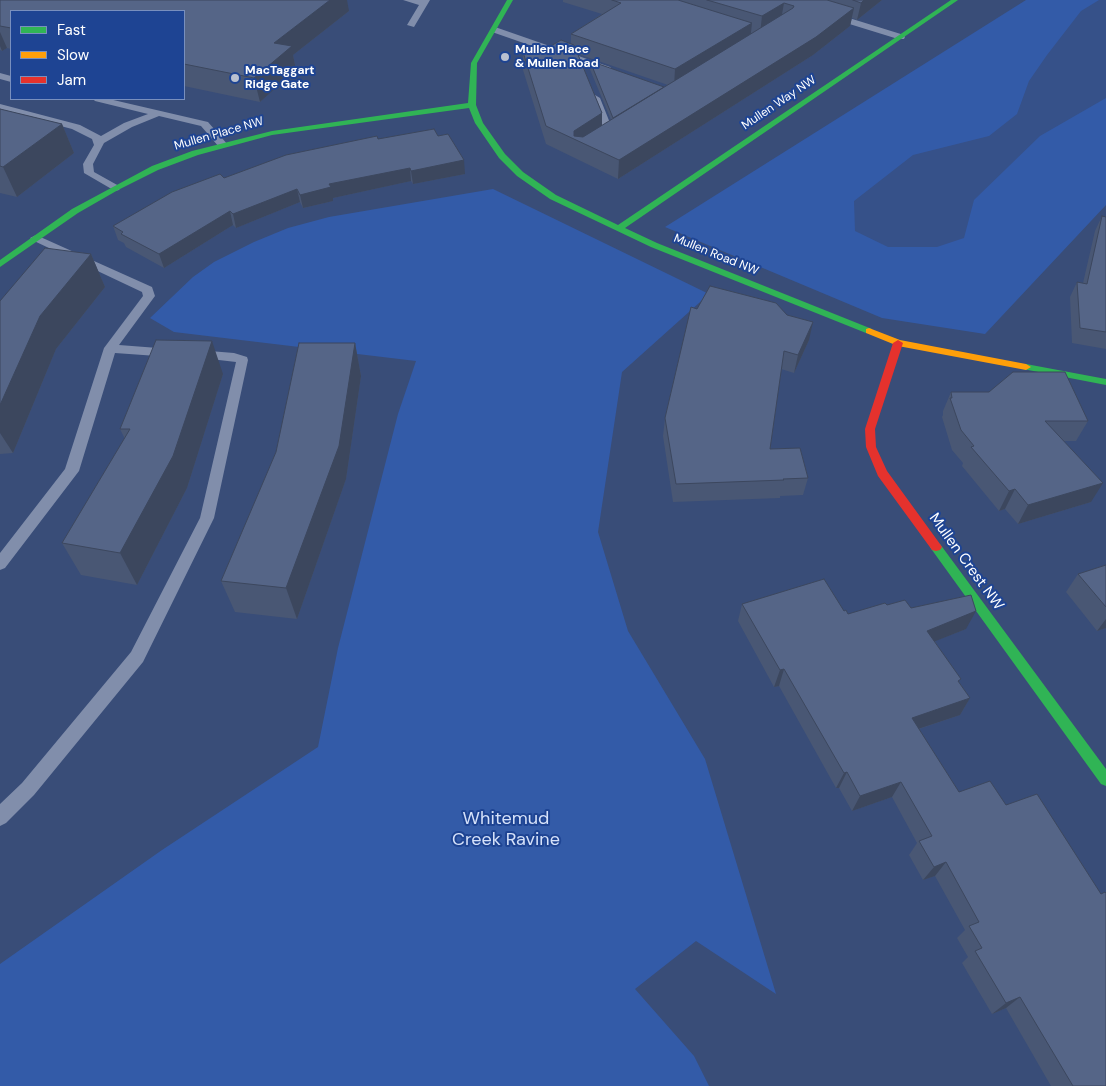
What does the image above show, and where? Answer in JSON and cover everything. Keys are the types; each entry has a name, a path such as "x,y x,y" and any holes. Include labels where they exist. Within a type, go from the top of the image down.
{"street":[{"name":"Mullen Road NW","path":"510,0 495,30 479,52 474,63 472,105 479,123 490,141 520,174 553,197 618,229 693,261 898,342 1106,382"},
{"name":"Mullen Way NW","path":"618,229 955,0"},
{"name":"Mullen Place NW","path":"0,264 75,211 115,188 155,168 223,145 272,133 472,105"},
{"name":"Mullen Crest NW","path":"898,342 870,429 871,447 882,473 1106,780"}],"lane":[{"path":"407,0 425,1 411,25"},
{"path":"826,14 901,37"},
{"path":"495,30 581,64 614,71"},
{"path":"590,87 610,133"},
{"path":"102,100 204,124 223,145"},
{"path":"0,107 76,126 97,137 98,145 88,164 88,173 115,188"},
{"path":"98,142 128,125 160,113"},
{"path":"0,564 72,471 110,348 149,296 148,290 36,238"},
{"path":"0,817 28,789 137,657 207,518 242,360 234,357 110,348"}],"green space":[{"path":"1026,0 1106,0 1106,205 985,334 882,318 665,227"},
{"name":"Whitemud Creek Ravine","path":"493,189 709,294 622,372 598,532 628,631 705,759 776,994 696,941 635,989 694,1056 709,1086 0,1086 0,964 162,850 318,747 338,648 398,414 416,361 174,332 150,318 193,277 214,262 288,228 329,217"}],"shaded area":[{"path":"1099,0 1106,0 1106,98 1040,136 974,200 964,238 937,247 888,247 855,231 854,201 913,155 989,136 1017,114 1029,81 1047,55 1081,11"}],"building":[{"path":"0,0 330,0 274,43 292,46 254,78 185,64 185,10 10,10 10,28 0,26"},
{"path":"612,0 678,0 752,23 675,69 571,34 621,3"},
{"path":"707,0 827,0 854,8 816,37 619,160 546,126 523,52 544,50 561,40 574,45 602,113 574,131 574,136 583,137 794,6 784,3 762,16"},
{"path":"853,0 864,0 861,3"},
{"path":"590,61 664,87 613,118"},
{"path":"0,109 62,124 3,167 0,166"},
{"path":"434,129 438,136 448,134 464,160 411,171 410,168 329,184 331,187 300,195 297,189 233,214 230,211 159,254 121,234 123,232 113,226 172,192 220,174 224,178 286,155 377,136 378,139"},
{"path":"1102,216 1106,217 1106,332 1080,328 1077,282 1087,284"},
{"path":"45,248 91,254 40,316 0,405 0,301"},
{"path":"710,286 776,303 787,315 813,322 798,355 784,351 770,449 800,448 808,478 676,484 665,418 691,307 697,309"},
{"path":"156,340 212,341 173,456 120,553 62,543 130,429 120,429"},
{"path":"299,343 355,343 339,446 286,588 221,581 276,452"},
{"path":"1013,372 1065,372 1088,421 1045,421 1103,483 1028,505 1015,489 1009,491 971,447 974,446 961,430 950,398 952,398 951,392 989,392"},
{"path":"1106,565 1106,607 1078,574"},
{"path":"824,579 844,611 846,610 848,614 885,603 887,605 905,600 911,608 971,595 976,611 927,631 961,679 958,681 970,698 912,718 959,792 990,781 1006,805 1037,794 1101,894 1106,893 1106,1086 1073,1086 1020,997 1006,1003 975,951 982,948 969,926 979,922 946,862 934,867 919,841 932,836 901,782 860,796 847,772 844,773 784,669 780,670 742,604"}],"traffic: fast":[{"path":"510,0 474,63 472,105 479,123 502,156 520,174 553,197 654,245 869,331"},
{"path":"618,229 955,0"},
{"path":"0,264 75,211 115,188 155,168 195,153 272,133 472,105"},
{"path":"1026,367 1106,382"},
{"path":"936,547 1106,780"}],"traffic: slow":[{"path":"869,331 898,343 1026,367"}],"traffic: jam":[{"path":"898,343 870,429 871,447 882,473 936,547"}],"place":[{"name":"Mullen Place & Mullen Road","path":"505,57"},
{"name":"MacTaggart Ridge Gate","path":"235,78"}]}
